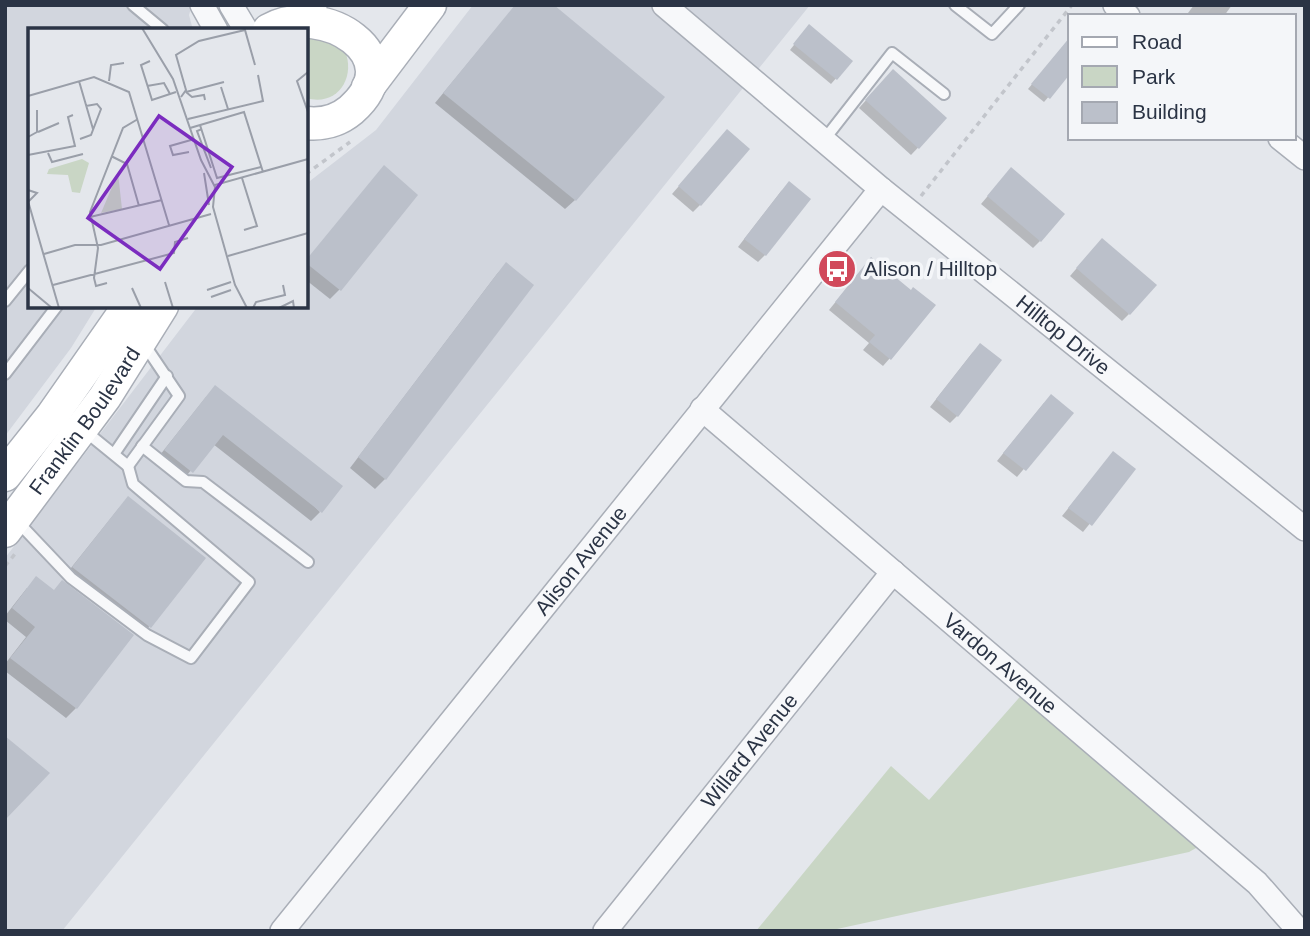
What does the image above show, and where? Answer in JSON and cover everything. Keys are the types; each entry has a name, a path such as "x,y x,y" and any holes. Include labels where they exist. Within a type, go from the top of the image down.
{"main road":[{"path":"308,124 328,122 345,115 359,103 430,5"},
{"path":"271,28 283,16 299,9 321,6 350,20 363,33 370,50 372,69 369,87"},
{"name":"Franklin Boulevard","path":"5,475 52,415 128,308"},
{"name":"Franklin Boulevard","path":"10,525 82,430 161,308"}],"street":[{"path":"202,5 215,28"},
{"path":"231,5 245,28"},
{"name":"Hilltop Drive","path":"664,5 881,189 1305,529"},
{"path":"1282,140 1305,158"},
{"name":"Alison Avenue","path":"282,931 881,189"},
{"name":"Vardon Avenue","path":"702,409 1257,883 1295,924"},
{"name":"Willard Avenue","path":"605,931 893,572"}],"lane":[{"path":"133,5 161,28"},
{"path":"955,5 992,34 1019,5"},
{"path":"824,140 892,53 944,94"},
{"path":"5,301 28,272"},
{"path":"5,374 55,308"},
{"path":"128,466 179,396 141,341"},
{"path":"114,454 167,376"},
{"path":"10,525 71,578 147,635 191,658 249,582 133,484 128,466 82,430"},
{"path":"142,446 186,481 203,482 308,562"}],"path":[{"path":"908,211 1072,5"}],"shaded area":[{"path":"5,5 192,5 189,15 192,28 28,28 28,308 96,308 71,348 5,436"},
{"path":"473,5 810,5 62,931 5,931 5,558 196,308 308,308 308,182 376,130"}],"green space":[{"path":"320,34 345,51 348,61 346,80 335,94 327,98 308,98 308,36"},
{"path":"1025,691 1212,839 1189,852 828,931 756,931 891,766 929,800"}],"building":[{"path":"515,5 554,5 665,97 576,201 443,93"},
{"path":"809,24 853,61 837,80 793,44"},
{"path":"1068,39 1068,76 1050,99 1031,84"},
{"path":"893,69 947,118 919,149 865,100"},
{"path":"727,129 750,149 701,206 678,186"},
{"path":"384,165 418,195 341,291 308,265 308,258"},
{"path":"1011,167 1065,214 1041,242 987,196"},
{"path":"789,181 811,199 766,256 744,239"},
{"path":"1102,238 1157,285 1130,315 1076,268"},
{"path":"871,257 911,290 913,287 936,305 891,360 869,342 875,335 835,302"},
{"path":"506,262 534,285 386,480 358,457"},
{"path":"980,343 1002,360 958,417 936,399"},
{"path":"215,385 343,486 322,513 223,435 193,473 164,450"},
{"path":"1051,394 1074,413 1026,471 1003,453"},
{"path":"1113,451 1136,469 1092,526 1068,508"},
{"path":"128,496 206,558 151,628 72,567"},
{"path":"36,576 54,590 62,580 134,635 77,709 10,658 35,627 12,608"},
{"path":"5,736 50,773 5,820"}],"place":[{"name":"Alison / Hilltop","path":"837,269"}]}
